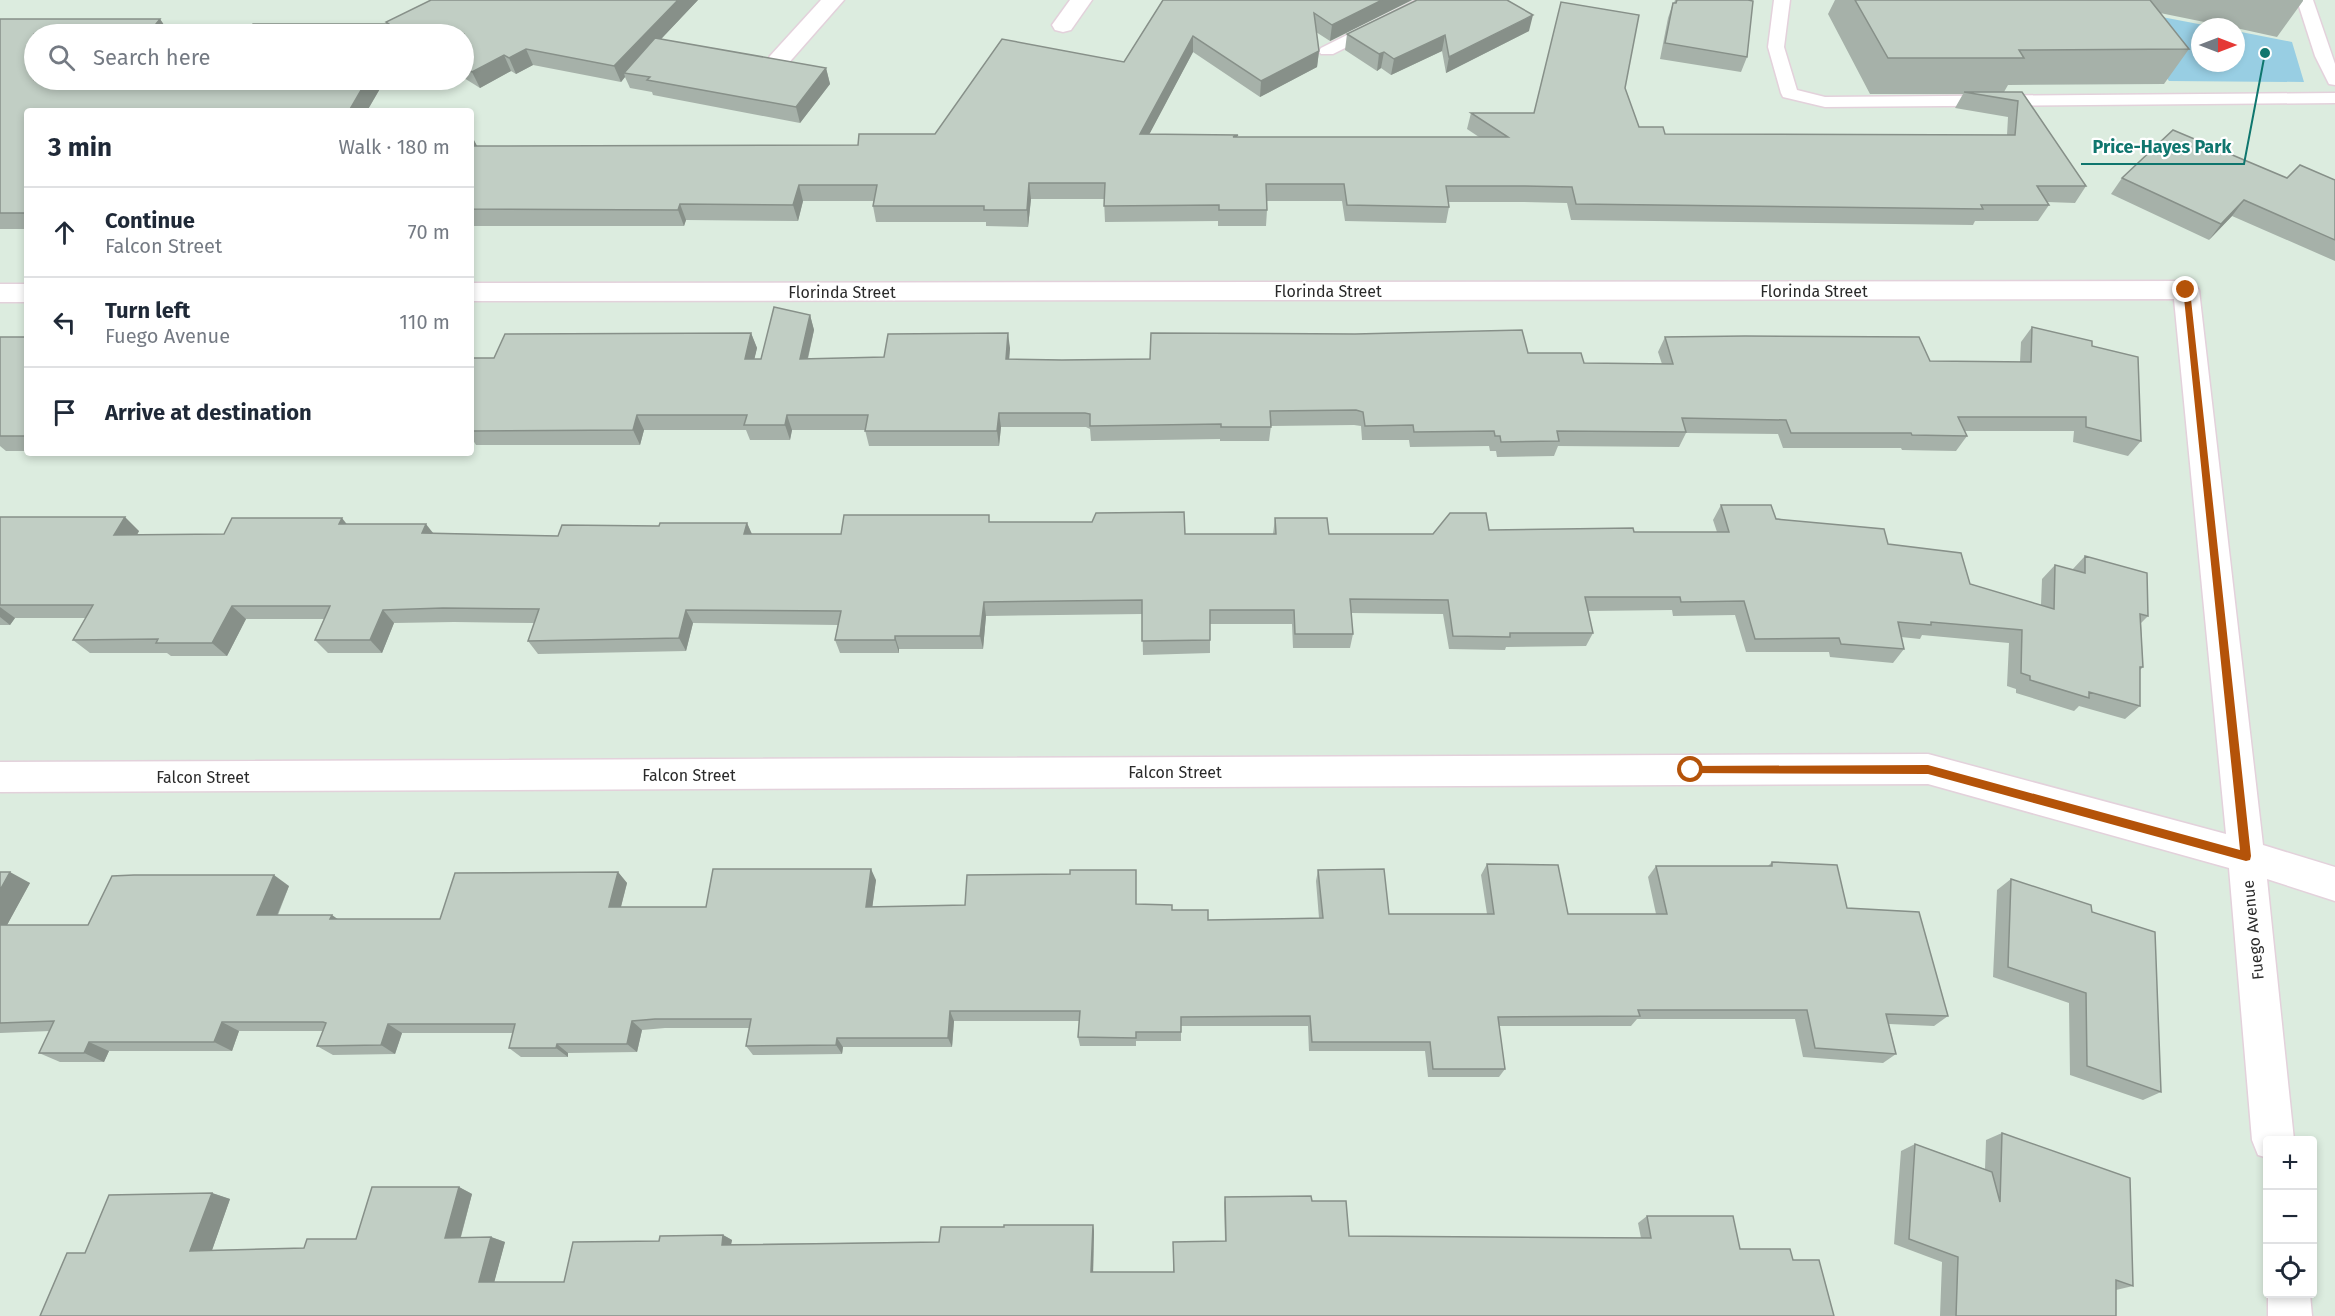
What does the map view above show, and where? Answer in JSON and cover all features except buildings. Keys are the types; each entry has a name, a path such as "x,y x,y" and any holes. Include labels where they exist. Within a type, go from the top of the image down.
{"street":[{"path":"778,61 833,0"},
{"path":"1063,24 1081,0"},
{"name":"Florinda Street","path":"474,292 2186,290"},
{"name":"Fuego Avenue","path":"2186,290 2246,856 2273,1136"},
{"path":"0,293 24,293"},
{"name":"Falcon Street","path":"0,777 1928,770 2246,856 2335,884"},
{"path":"2288,1298 2290,1316"}],"lane":[{"path":"1327,51 1429,0"},
{"path":"1782,0 1776,46 1789,93 1826,102 2335,98"},
{"path":"2305,0 2323,56 2335,80"}],"shaded area":[{"path":"2115,8 2191,23 2191,72 2245,72 2245,33 2292,42 2304,82 2169,81"}],"place":[{"name":"Price-Hayes Park","path":"2265,53"}],"route":[{"path":"1691,770 1928,770 2246,856 2186,290"}]}
